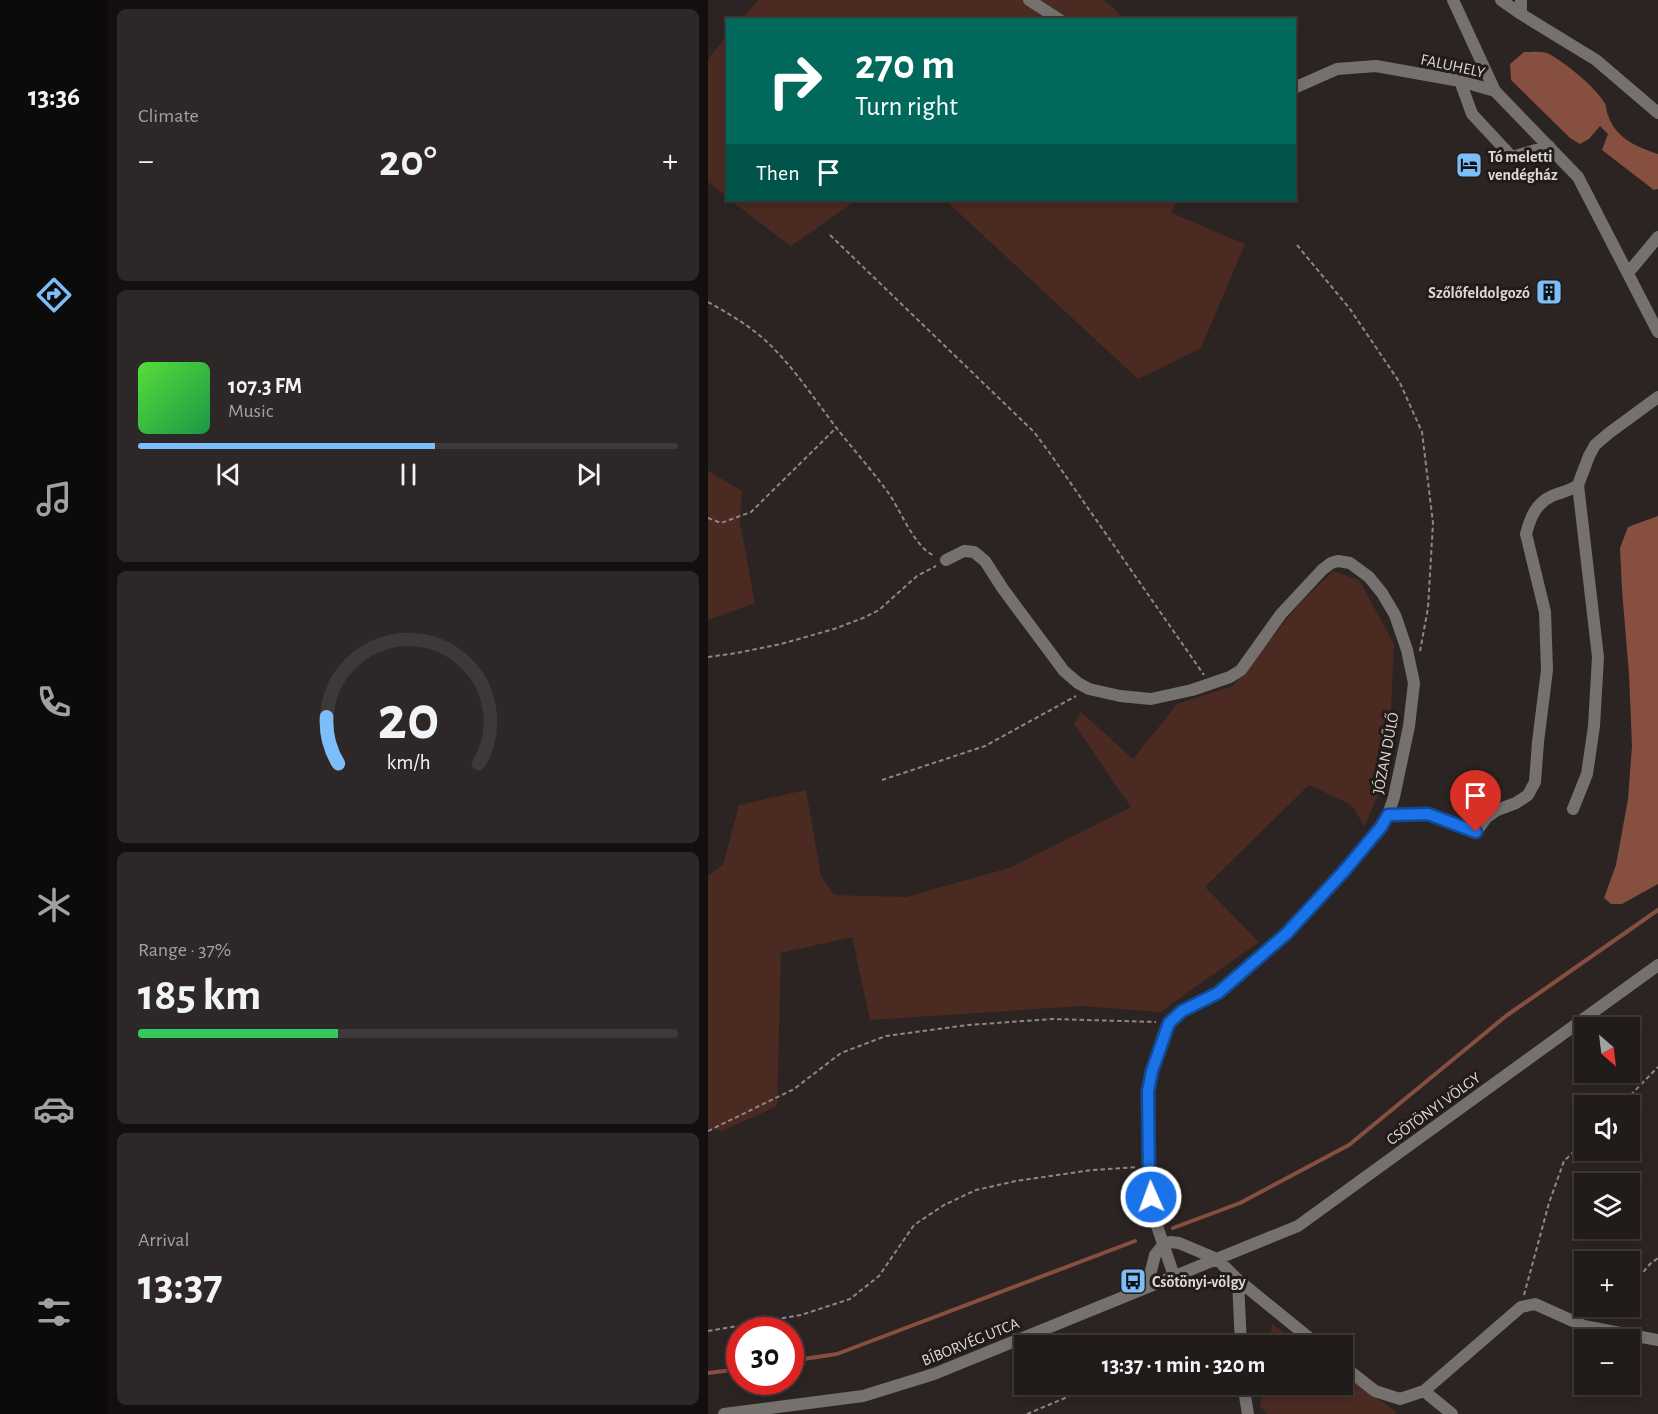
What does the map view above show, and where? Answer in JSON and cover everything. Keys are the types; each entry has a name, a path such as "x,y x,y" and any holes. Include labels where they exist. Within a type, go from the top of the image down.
{"street":[{"path":"1029,0 1057,18"},
{"path":"1453,0 1495,91"},
{"path":"1501,0 1596,60 1658,113"},
{"path":"1521,0 1521,14"},
{"name":"FALUHELY","path":"1296,87 1337,69 1376,66 1460,81 1495,91 1578,177 1658,332"},
{"path":"1460,81 1472,114 1512,157 1549,146"},
{"path":"1628,273 1658,237"},
{"path":"1573,809 1587,774 1594,726 1598,657 1578,485 1595,445 1658,397"},
{"path":"1388,815 1428,814 1476,832 1486,818 1497,810 1528,795 1535,782 1547,670 1545,612 1526,534 1529,521 1542,502 1578,485"},
{"path":"946,560 964,551 974,552 985,561 1064,671 1089,689 1120,696 1151,699 1211,684"},
{"name":"JÓZAN DŰLŐ","path":"1169,1023 1182,1011 1218,993 1286,934 1381,827 1394,797 1409,726 1414,683 1407,650 1395,615 1386,600 1369,577 1350,563 1338,561 1330,563 1322,570 1281,614 1240,670 1230,677 1211,684"},
{"name":"CSÖTÖNYI VÖLGY","path":"1217,1258 1298,1226 1658,966"},
{"path":"1169,1023 1152,1071 1148,1091 1149,1180 1153,1214 1173,1276"},
{"path":"1147,1287 1155,1255 1163,1245 1170,1242 1179,1243 1217,1258 1238,1280 1306,1335"},
{"name":"BÍBORVÉG UTCA","path":"724,1414 863,1396 934,1374 1217,1258"},
{"path":"1238,1280 1240,1335"},
{"path":"1353,1374 1375,1391 1400,1399 1424,1391 1521,1307 1535,1304 1584,1326 1658,1340"},
{"path":"1424,1391 1452,1414"},
{"path":"1245,1395 1248,1414"}],"path":[{"path":"830,235 1034,432 1211,684"},
{"path":"1297,245 1350,309 1400,383 1422,432 1433,524 1428,608 1420,651"},
{"path":"708,302 729,313 765,340 799,378 888,492 920,544 931,554 946,560"},
{"path":"708,518 721,523 752,512 836,428"},
{"path":"708,657 781,644 863,618 879,610 917,576 946,560"},
{"path":"882,780 985,746 1089,689"},
{"path":"708,1131 795,1089 841,1053 886,1036 968,1025 1052,1019 1169,1023"},
{"path":"1631,1095 1658,1067"},
{"path":"1521,1307 1549,1203 1564,1161 1574,1152"},
{"path":"708,1331 801,1315 850,1299 879,1276 914,1225 944,1204 976,1191 1017,1181 1092,1170 1150,1166"},
{"path":"1640,1276 1658,1258"},
{"path":"1027,1414 1072,1395"}],"shaded area":[{"path":"758,0 1104,0 1120,14 1117,18 743,18"},
{"path":"726,37 726,196 708,182 708,59"},
{"path":"1524,52 1547,53 1570,68 1600,96 1611,123 1621,136 1635,145 1658,154 1658,189 1654,190 1602,150 1608,134 1600,126 1589,139 1580,144 1570,138 1511,80 1510,64"},
{"path":"731,201 856,201 791,246"},
{"path":"946,201 1177,201 1171,213 1245,244 1201,348 1138,379"},
{"path":"708,471 742,491 740,523 755,603 708,620"},
{"path":"1658,516 1658,884 1622,904 1611,904 1604,898 1616,865 1628,799 1632,746 1620,548 1628,527"},
{"path":"1333,571 1359,580 1394,644 1388,773 1364,827 1350,804 1309,785 1205,887 1259,942 1160,1012 1082,1006 870,1020 852,937 781,953 777,1106 722,1131 708,1129 708,876 723,865 739,805 806,790 821,876 834,895 906,897 1009,868 1131,807 1074,724 1081,712 1133,759 1177,704 1233,686 1297,606"},
{"path":"1272,1324 1288,1335 1270,1335"},
{"path":"1353,1381 1396,1414 1267,1414 1260,1406 1262,1395 1353,1395"}],"waterway":[{"path":"1173,1228 1240,1203 1349,1145 1506,1016 1658,910"},
{"path":"804,1359 837,1354 1135,1241"},
{"path":"708,1373 726,1371"}],"place":[{"name":"Tó meletti vendégház","path":"1469,165"},
{"name":"Szőlőfeldolgozó","path":"1549,292"},
{"name":"Csötönyi-völgy","path":"1133,1281"}],"route":[{"path":"1151,1197 1148,1091 1163,1035 1176,1015 1218,993 1286,934 1345,870 1381,827 1388,815 1428,814 1476,832"}]}
